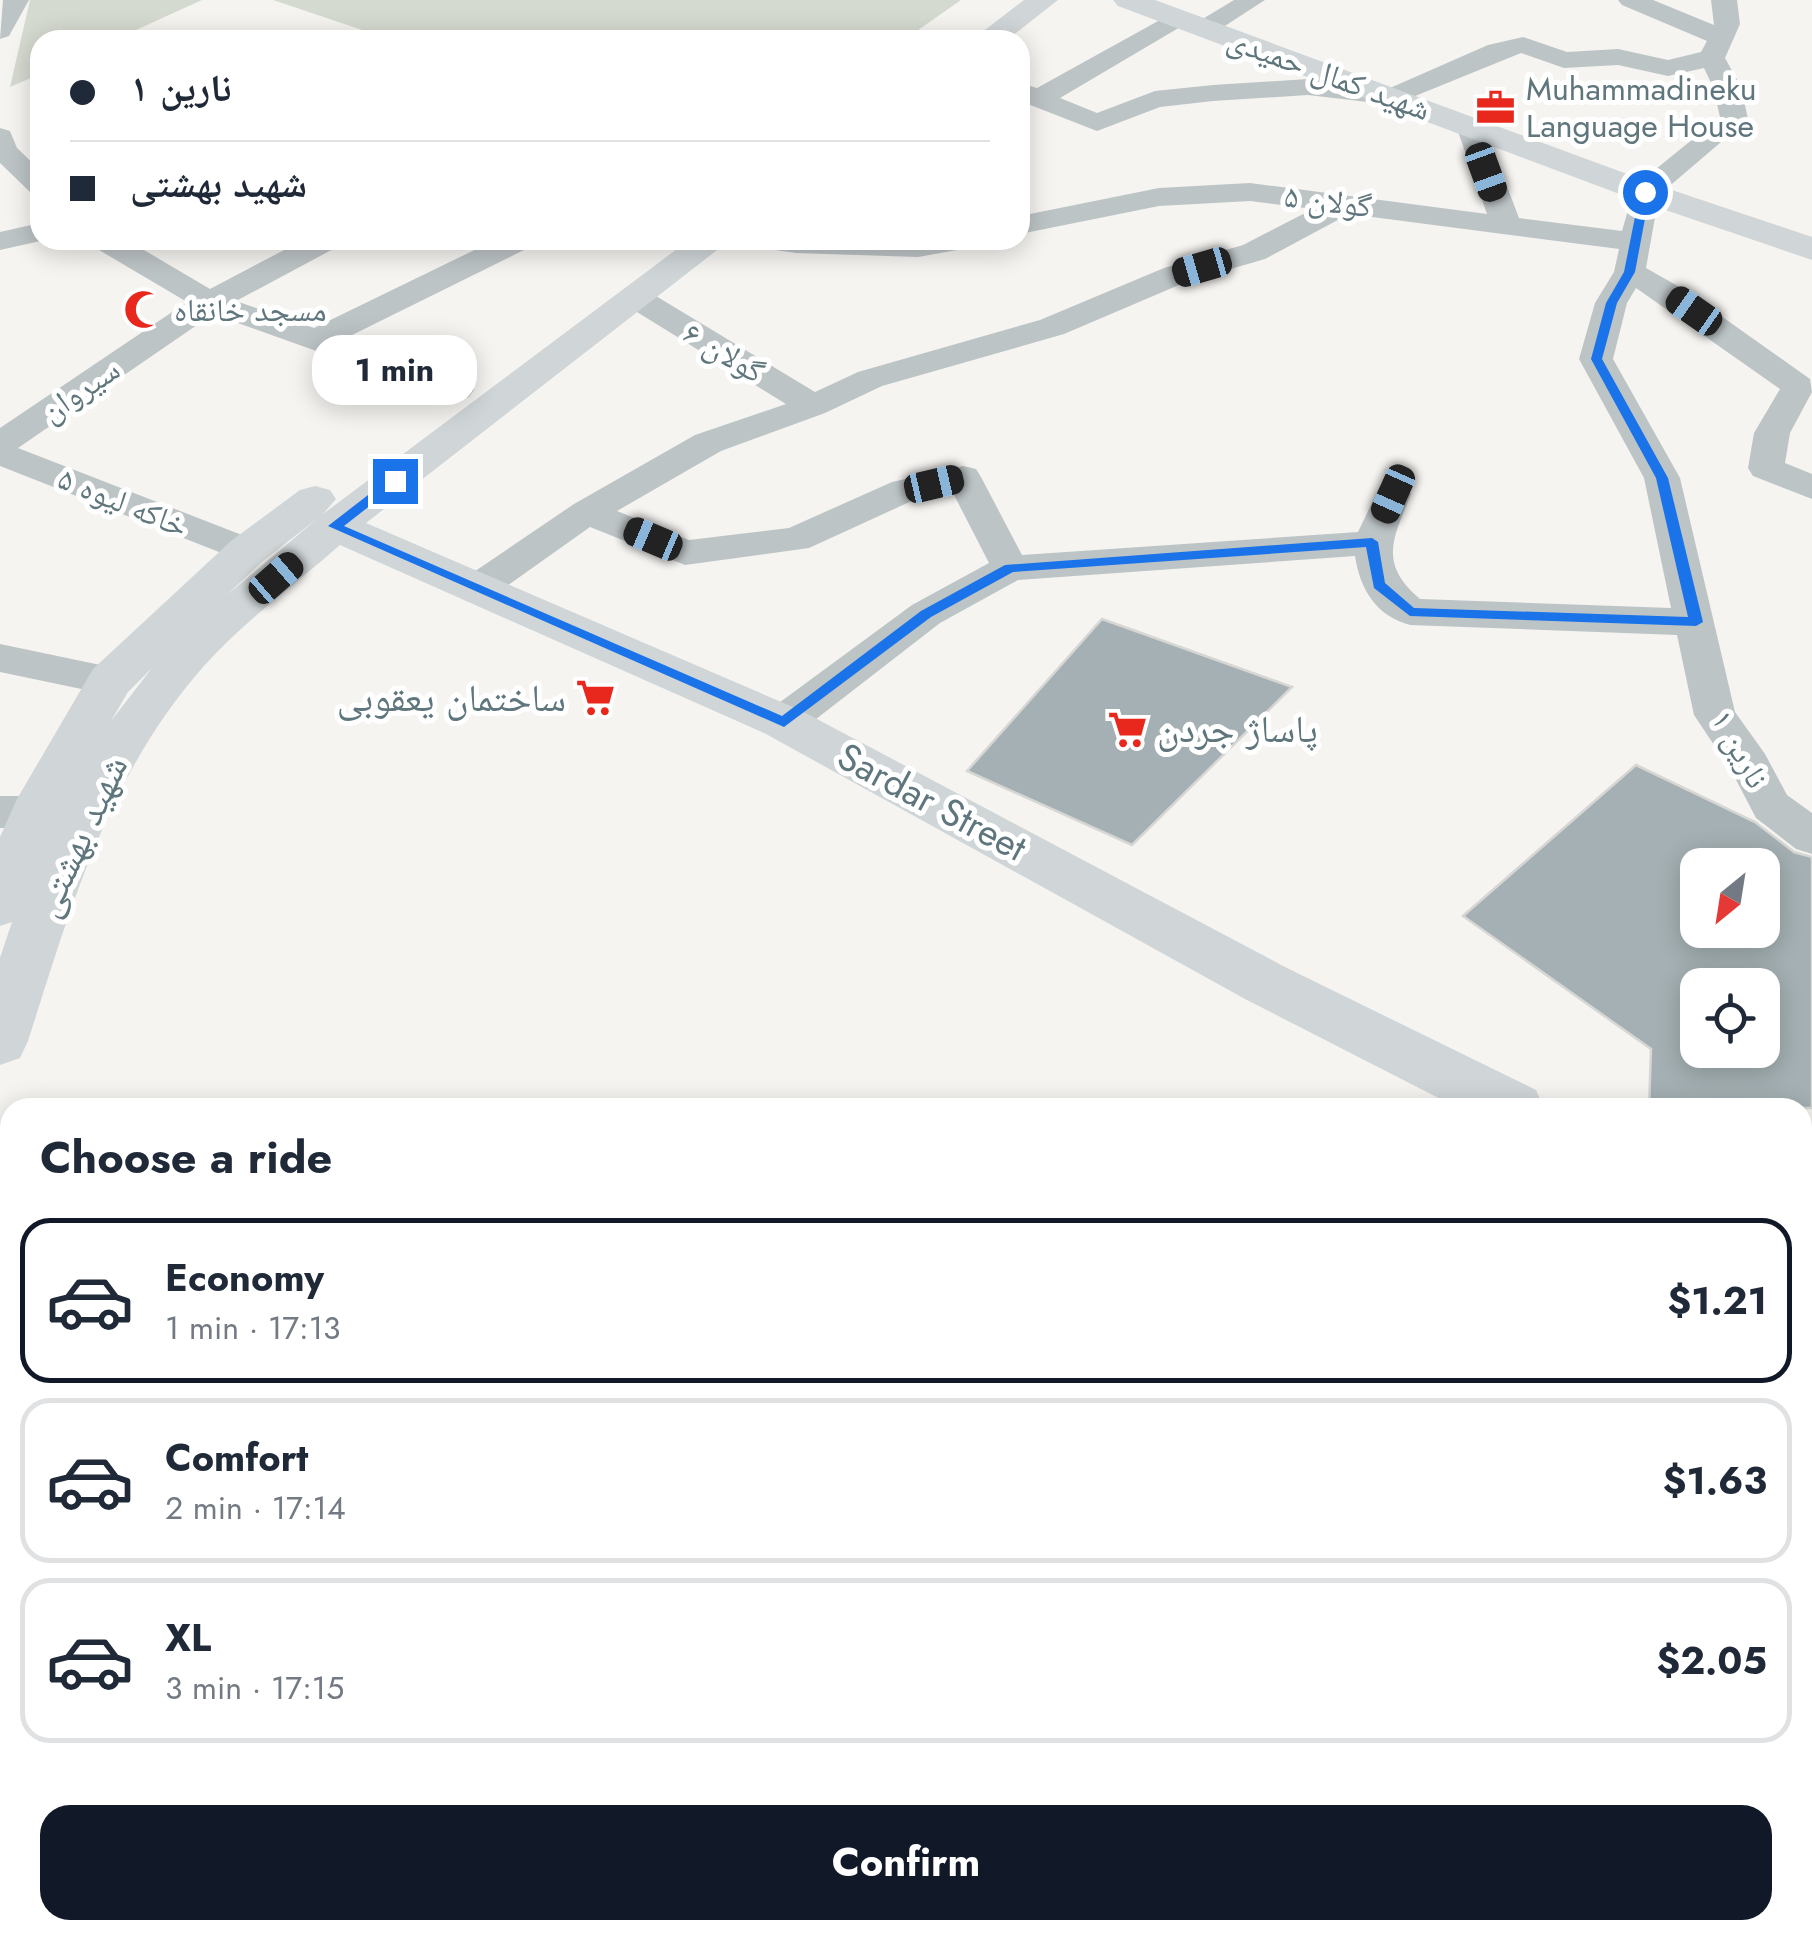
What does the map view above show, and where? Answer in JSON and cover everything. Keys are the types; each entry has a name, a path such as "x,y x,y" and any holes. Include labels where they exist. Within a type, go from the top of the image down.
{"main road":[{"path":"978,30 1001,0"},
{"path":"984,30 1042,0"},
{"name":"شهید کمال حمیدی","path":"1128,0 1812,250"},
{"name":"شهید بهشتی","path":"0,905 17,812 110,681 247,550 457,390 654,250"},
{"name":"شهید بهشتی","path":"0,1041 51,886 107,762 188,654 334,526 699,250"},
{"name":"Sardar Street","path":"334,526 784,722 1265,983 1495,1098"}],"street":[{"path":"1030,94 1252,0"},
{"path":"1631,0 1715,47 1734,120 1645,192"},
{"path":"1030,94 1098,123 1155,99 1213,93 1308,87 1393,97 1497,50 1522,45 1564,60 1618,57 1668,68 1715,47 1726,24 1724,0"},
{"path":"1470,126 1506,224"},
{"path":"1,146 30,176"},
{"name":"گولان ۵","path":"1030,223 1159,198 1250,192 1506,224 1633,257"},
{"name":"نارین ۱","path":"1645,192 1633,257 1611,303 1596,359 1662,478 1715,715 1750,765 1771,806 1812,837"},
{"path":"476,589 587,512 708,443 813,406 870,379 1052,327 1175,274 1254,252 1348,202"},
{"path":"0,241 30,234"},
{"path":"121,250 209,302 457,390"},
{"name":"سیروان","path":"0,444 209,302 307,250"},
{"path":"313,340 498,250"},
{"path":"1633,257 1672,296 1798,386 1772,432 1766,468 1812,488"},
{"name":"گولان ۶","path":"635,298 813,406"},
{"name":"خاکه لیوه ۵","path":"0,452 247,550"},
{"path":"587,512 686,553 796,539 905,490 963,477 1010,568"},
{"path":"1393,494 1372,542 1378,585 1410,612 1696,622"},
{"path":"784,722 926,614 1010,568 1372,542"},
{"path":"0,658 110,681"}],"shaded area":[{"path":"30,0 202,0 136,30 30,30 30,78 10,87"},
{"path":"273,0 961,0 918,30 362,30"}],"building":[{"name":"پاساژ جردن","path":"1102,619 1292,687 1132,845 967,771"},
{"path":"1636,765 1755,822 1794,852 1812,857 1812,1098 1649,1098 1651,1049 1463,916"}],"place":[{"name":"Muhammadineku Language House","path":"1496,107"},
{"name":"مسجد خانقاه","path":"144,310"},
{"name":"ساختمان یعقوبی","path":"596,698"},
{"name":"پاساژ جردن","path":"1127,729"}],"route":[{"path":"395,481 334,526 784,722 926,614 1010,568 1372,542 1378,585 1410,612 1696,622 1662,478 1596,359 1611,303 1630,272 1645,192"}]}
